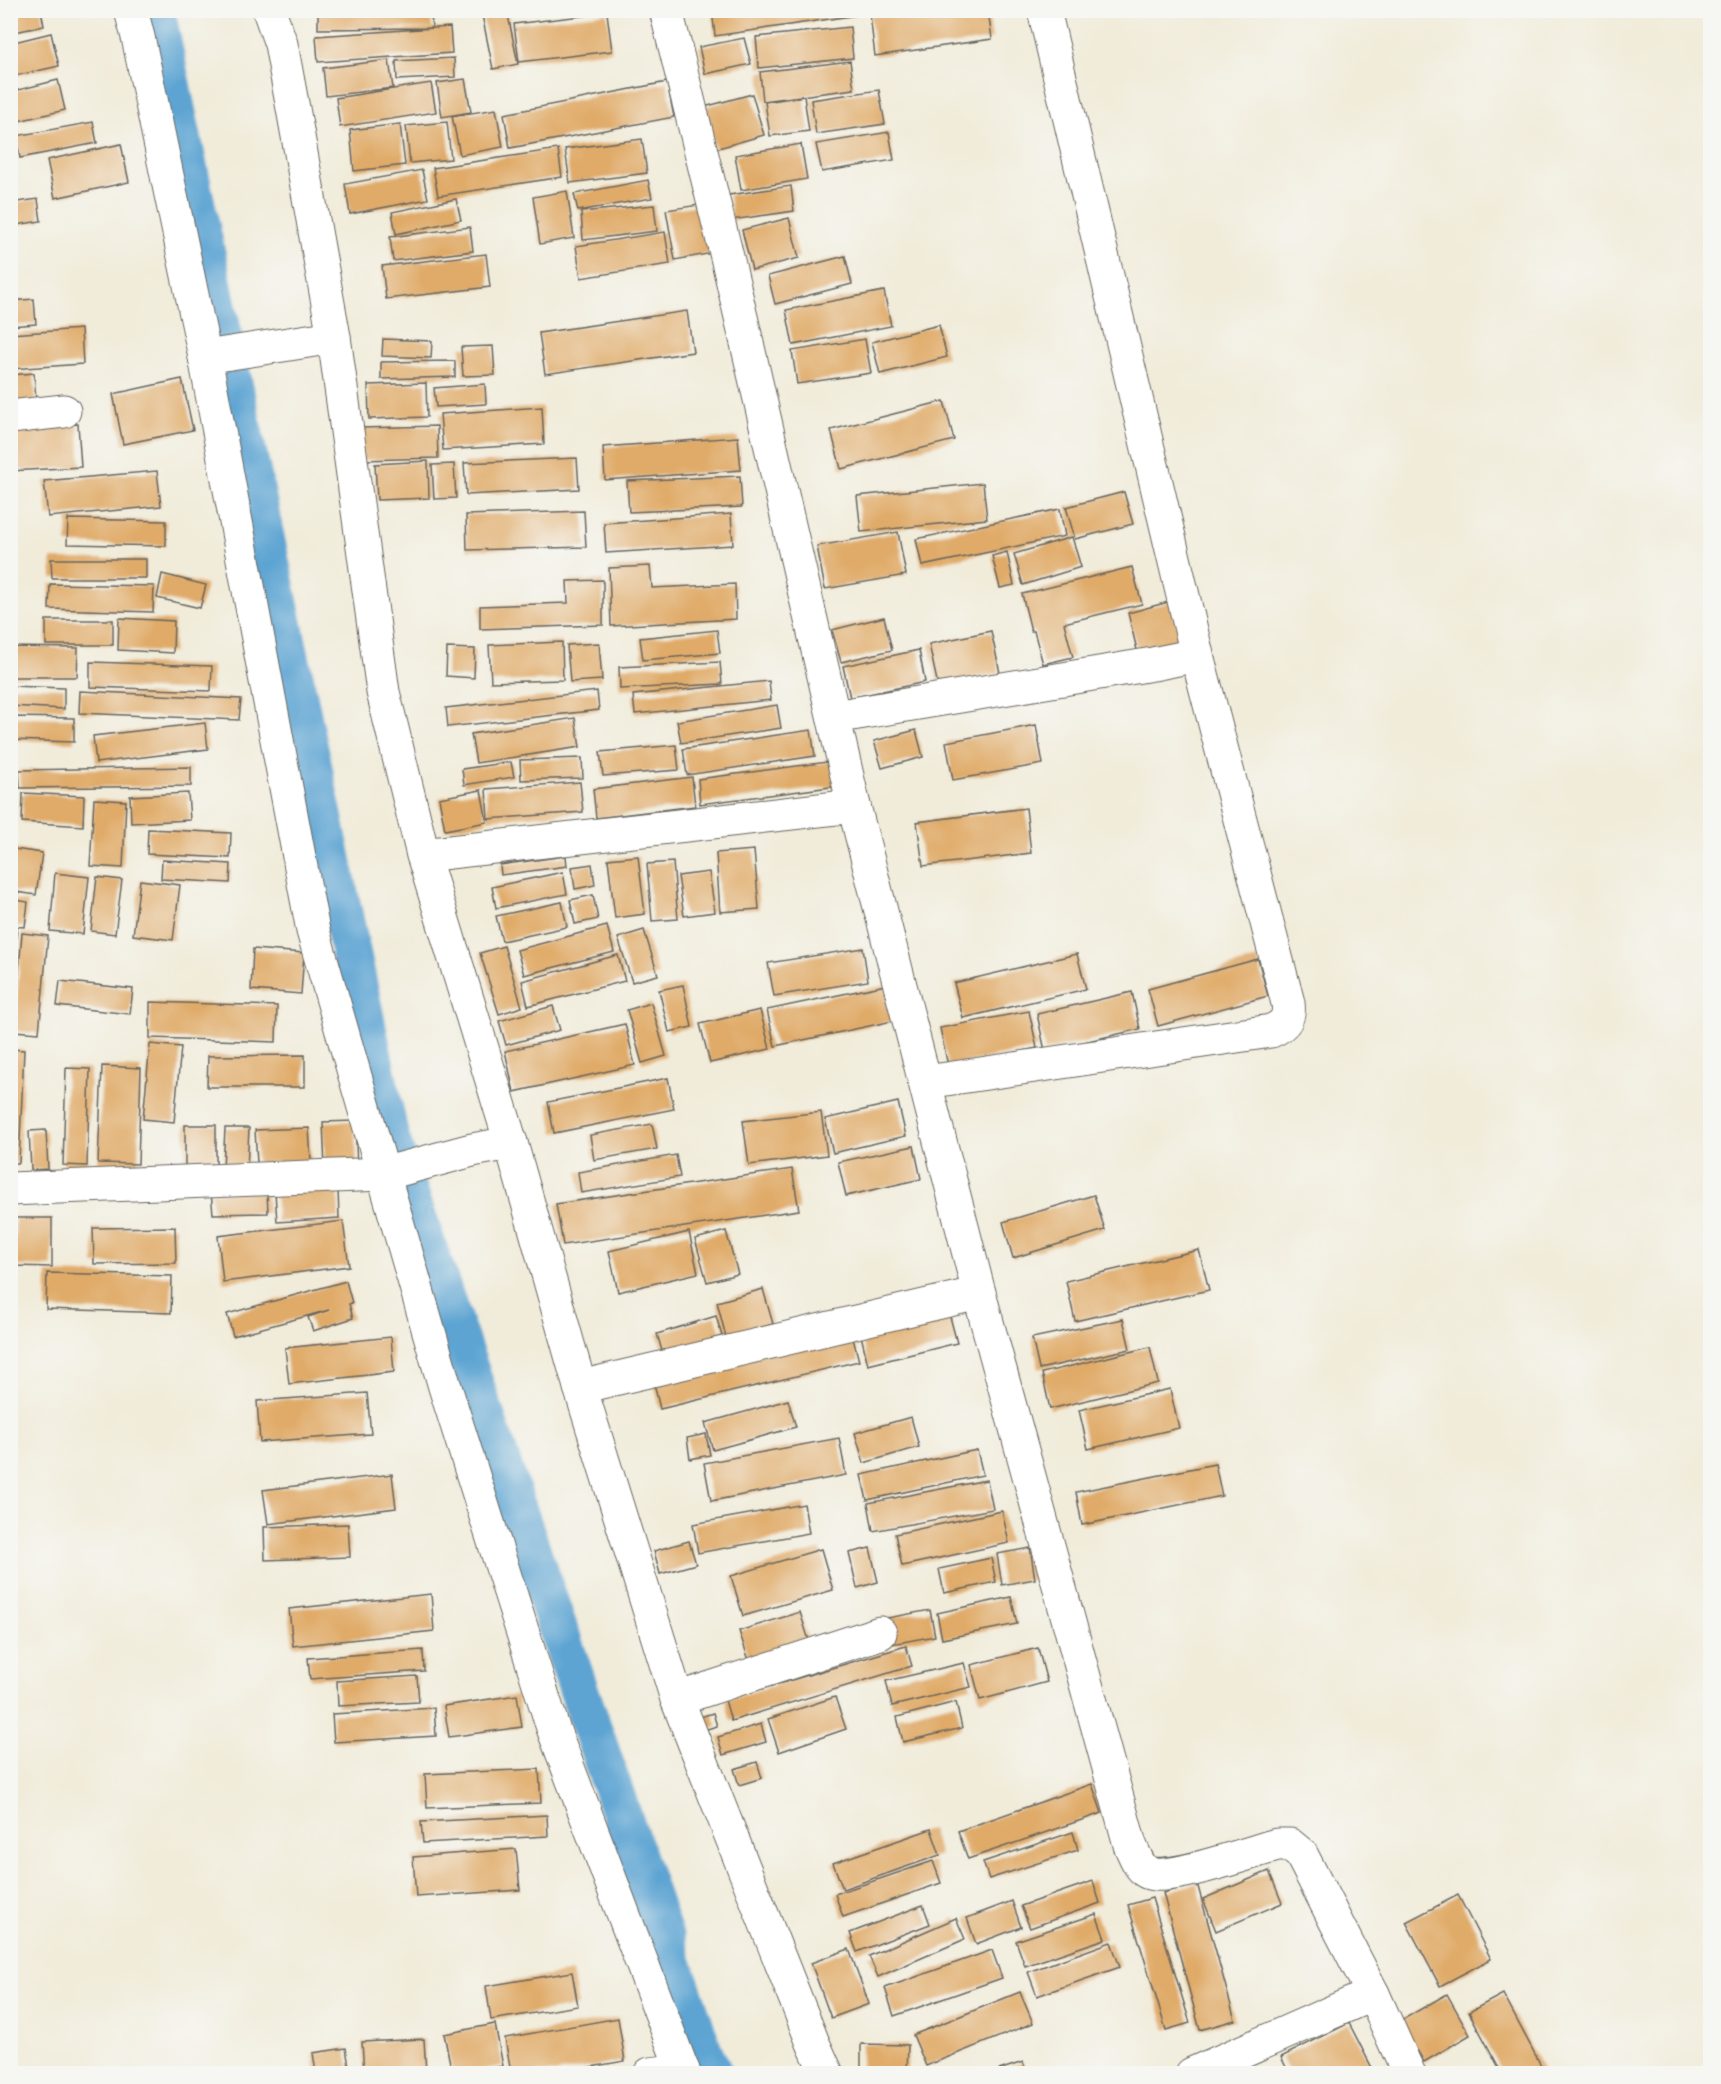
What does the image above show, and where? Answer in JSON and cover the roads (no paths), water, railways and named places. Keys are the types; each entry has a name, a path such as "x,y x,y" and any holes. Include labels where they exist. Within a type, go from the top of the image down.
{"street":[{"path":"131,10 211,355 313,931 389,1173 448,1398 553,1728 683,2072 650,2073"},
{"path":"269,10 281,45 334,337 383,692 423,855 511,1143 580,1387 677,1699 813,2043 827,2073"},
{"path":"666,10 728,261 854,806 979,1293 1130,1845 1146,1872 1154,1874 1175,1874 1277,1845 1290,1845 1301,1854 1373,1994 1409,2073"},
{"path":"926,1082 1271,1031 1281,1026 1289,1013 1197,655 1044,10"},
{"path":"211,355 334,337"},
{"path":"10,417 64,411"},
{"path":"834,717 1197,655"},
{"path":"423,855 854,806"},
{"path":"10,1189 389,1173 472,1150 511,1143"},
{"path":"580,1387 979,1293"},
{"path":"677,1699 879,1633"},
{"path":"1192,2073 1373,1994"}],"waterway":[{"path":"155,10 389,1136 703,2052 713,2074"}]}
